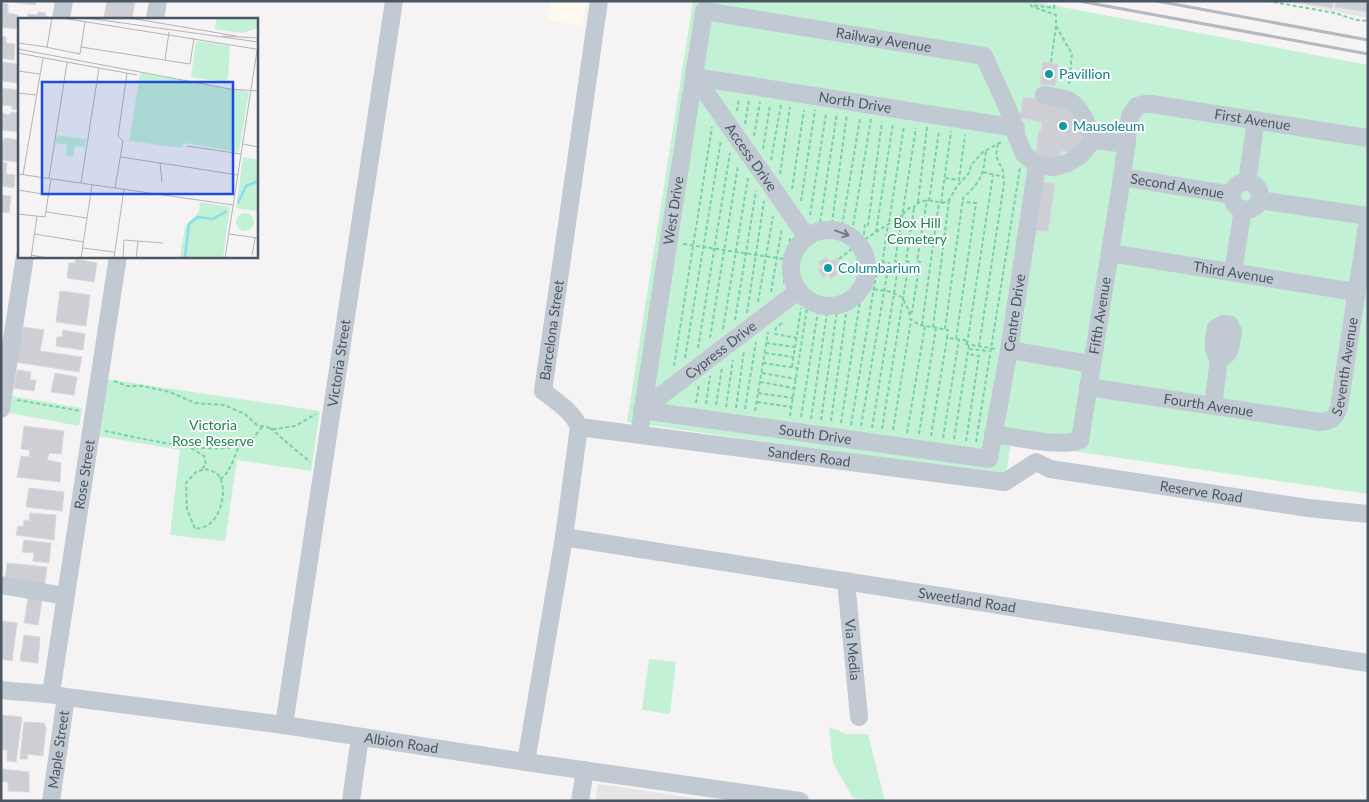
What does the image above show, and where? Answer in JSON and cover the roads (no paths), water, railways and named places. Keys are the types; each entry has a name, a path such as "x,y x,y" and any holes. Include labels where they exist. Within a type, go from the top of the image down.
{"street":[{"path":"61,18 64,1"},
{"path":"155,18 158,1"},
{"name":"Victoria Street","path":"284,725 394,1"},
{"name":"Barcelona Street","path":"579,427 570,412 543,391 599,1"},
{"name":"West Drive","path":"639,434 704,11"},
{"name":"Railway Avenue","path":"704,11 984,56 1023,146"},
{"path":"695,77 851,102 1023,146 1054,167 1068,163 1081,155 1093,140"},
{"path":"695,77 789,194 866,260 867,270 834,297 792,280 790,268 784,259 798,245 789,194"},
{"path":"1044,95 1067,99 1073,103 1087,124 1093,140"},
{"name":"First Avenue","path":"1137,106 1152,104 1368,138"},
{"name":"Fifth Avenue","path":"993,434 1060,443 1071,443 1080,440 1130,116 1137,106"},
{"path":"1247,182 1256,120"},
{"path":"1093,140 1127,144"},
{"name":"Centre Drive","path":"884,444 993,434 1008,350 1023,146"},
{"name":"Second Avenue","path":"1122,177 1232,195"},
{"path":"1243,182 1247,182 1257,188 1259,200 1251,208 1243,209 1234,202 1232,195 1235,187 1243,182"},
{"path":"1259,200 1368,217"},
{"path":"1233,272 1243,209"},
{"name":"Seventh Avenue","path":"1331,420 1337,414 1339,407 1368,217"},
{"name":"Third Avenue","path":"1110,253 1356,292"},
{"path":"2,403 25,258"},
{"name":"Rose Street","path":"58,695 65,596 118,258"},
{"name":"Cypress Drive","path":"642,410 729,345 834,297"},
{"path":"1008,350 1091,364"},
{"path":"1213,405 1219,359"},
{"name":"Fourth Avenue","path":"1088,387 1320,422 1331,420"},
{"name":"South Drive","path":"642,410 884,444"},
{"path":"526,762 564,537 579,427"},
{"name":"Sanders Road","path":"579,427 1005,482 1036,462"},
{"name":"Reserve Road","path":"1036,462 1050,469 1308,508 1368,514"},
{"name":"Sweetland Road","path":"564,537 1368,663"},
{"name":"Via Media","path":"846,581 859,717"},
{"path":"1,586 65,596"},
{"name":"Albion Road","path":"1,690 58,695 284,725 585,770 736,796 800,801"},
{"name":"Maple Street","path":"51,801 58,695"},
{"path":"351,801 360,737"},
{"path":"580,801 585,770"}],"railway":[{"path":"1079,1 1368,54"},
{"path":"1157,1 1368,40"}],"place":[{"name":"Pavillion","path":"1049,74"},
{"name":"Mausoleum","path":"1063,126"},
{"name":"Columbarium","path":"828,268"}],"park label":[{"name":"Box Hill Cemetery","path":"917,232"},
{"name":"Victoria Rose Reserve","path":"213,434"}]}
